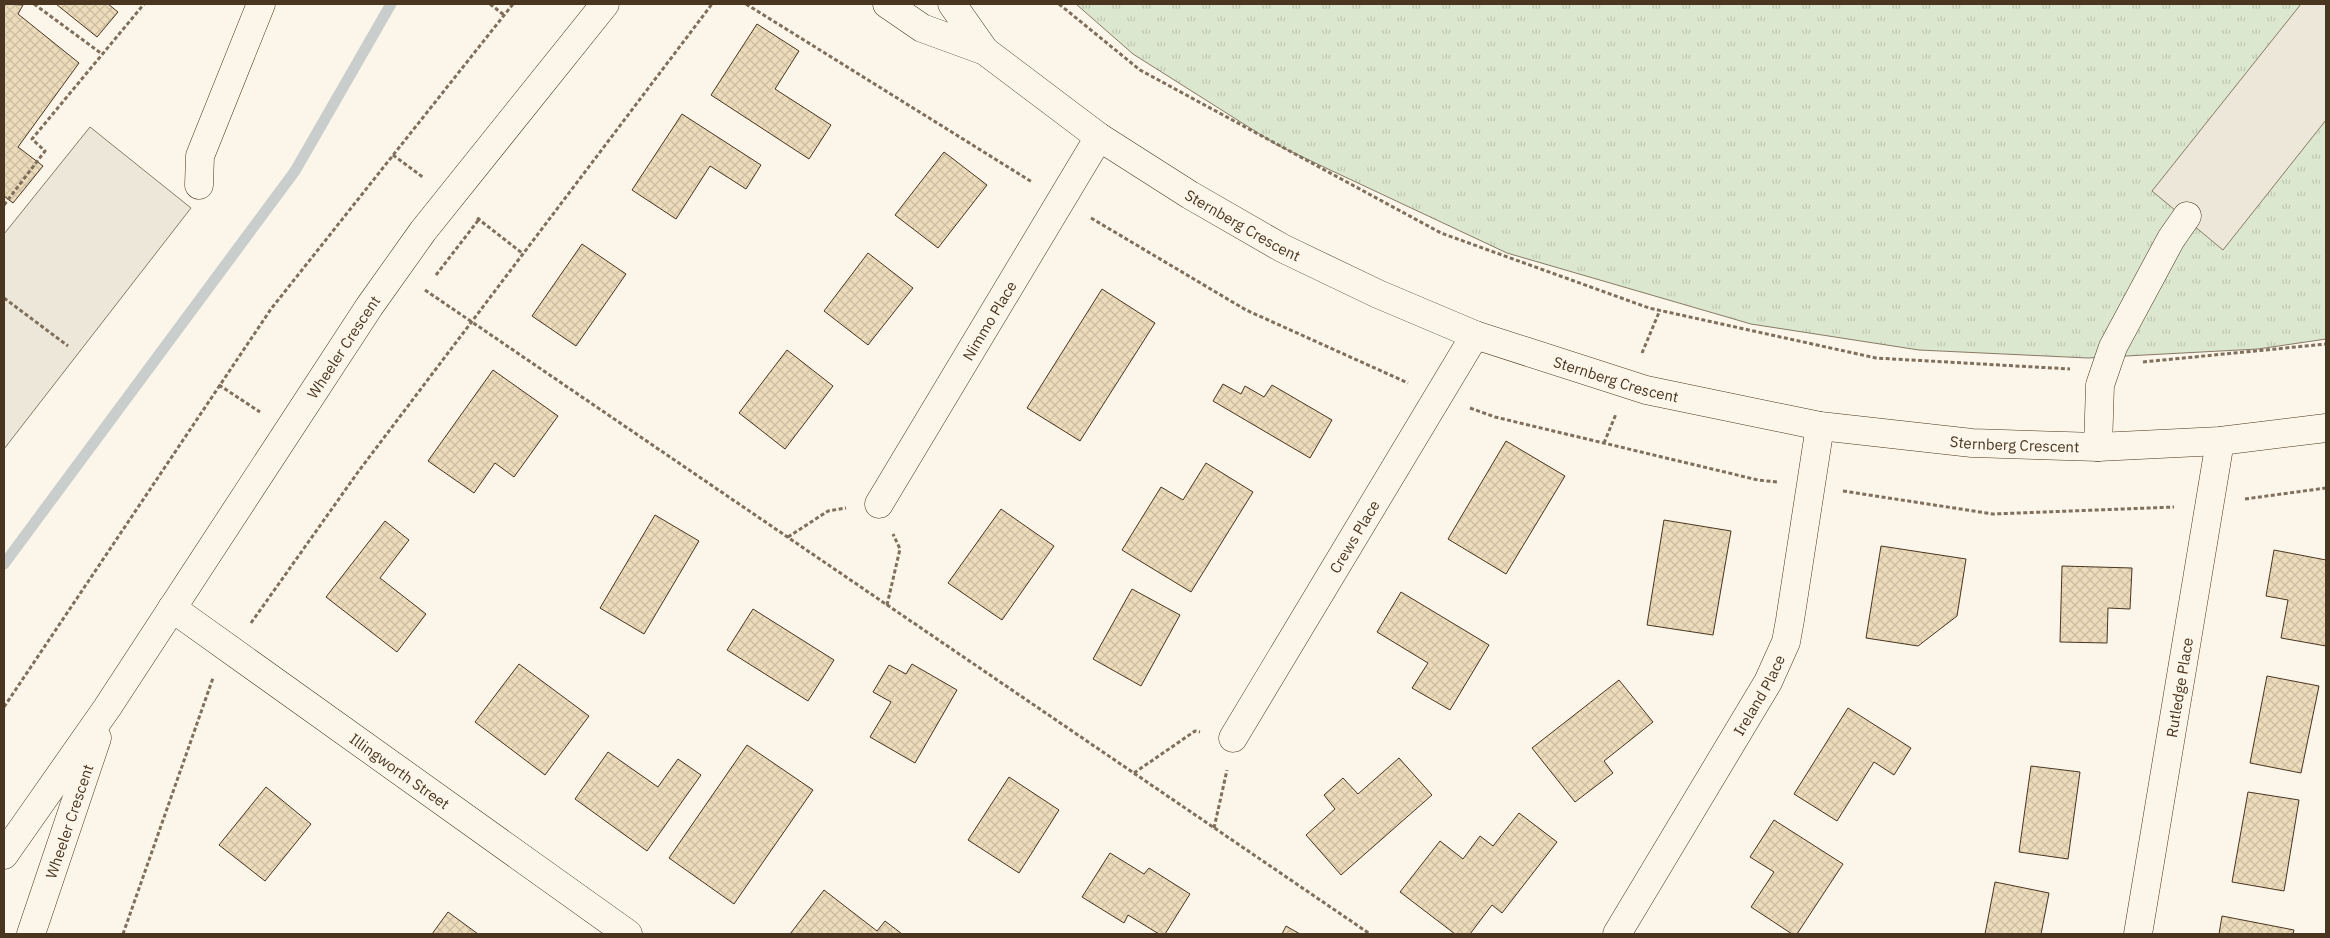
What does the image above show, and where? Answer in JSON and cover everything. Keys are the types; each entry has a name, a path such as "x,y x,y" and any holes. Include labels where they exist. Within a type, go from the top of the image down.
{"street":[{"path":"199,185 200,156 261,4"},
{"name":"Wheeler Crescent","path":"4,855 107,708 369,307 423,231 605,4"},
{"name":"Sternberg Crescent","path":"887,4 922,28 985,51 1099,137 1190,195 1282,248 1378,294 1475,335 1646,390 1820,426 1972,443 2098,447 2220,441 2326,428"},
{"name":"Sternberg Crescent","path":"952,4 985,51"},
{"name":"Nimmo Place","path":"879,504 1099,137"},
{"path":"2098,447 2100,386 2113,347 2171,239 2187,216"},
{"name":"Crews Place","path":"1233,738 1475,335"},
{"name":"Ireland Place","path":"1617,934 1768,682 1786,642 1820,426"},
{"name":"Rutledge Place","path":"2138,934 2220,441"},
{"name":"Illingworth Street","path":"172,608 628,934"},
{"name":"Wheeler Crescent","path":"31,934 107,708"}],"path":[{"path":"34,4 102,54"},
{"path":"4,205 45,151 32,139 144,4"},
{"path":"490,4 504,14"},
{"path":"4,707 271,308 513,4"},
{"path":"123,934 211,681 358,472 712,4"},
{"path":"1059,4 1140,70 1441,233 1649,308 1876,358 2070,370 2326,344"},
{"path":"425,290 1370,934"},
{"path":"4,298 68,346"},
{"path":"1134,773 1196,731 1233,738 1214,828"}],"green space":[{"path":"1076,4 2326,4 2326,339 2258,349 2088,358 1919,350 1751,324 1507,253 1277,145 1133,54"}],"shaded area":[{"path":"2301,4 2326,4 2326,120 2223,250 2152,191"},
{"path":"90,127 191,208 4,449 4,234"}],"building":[{"path":"4,4 23,5 18,14 79,63 18,147 43,166 13,203 4,196"},
{"path":"56,4 108,4 118,12 97,37"},
{"path":"757,24 799,51 775,89 831,125 809,159 711,95"},
{"path":"682,114 761,165 746,189 710,166 676,219 632,190"},
{"path":"944,152 987,185 938,248 895,215"},
{"path":"582,244 626,274 576,346 532,316"},
{"path":"868,253 913,288 868,345 824,311"},
{"path":"1102,289 1155,323 1080,441 1027,408"},
{"path":"787,350 833,386 785,449 739,413"},
{"path":"493,370 558,416 514,477 495,463 474,493 428,461"},
{"path":"1223,384 1241,394 1245,386 1264,397 1272,385 1332,420 1310,458 1213,401"},
{"path":"1506,441 1565,476 1506,574 1448,539"},
{"path":"1206,463 1253,492 1191,592 1122,550 1161,487 1183,500"},
{"path":"1001,509 1054,546 1002,620 948,583"},
{"path":"655,515 699,541 644,634 600,608"},
{"path":"1664,520 1731,531 1713,635 1647,625"},
{"path":"385,521 409,540 380,578 426,614 397,652 326,597"},
{"path":"1881,546 1966,559 1957,616 1918,646 1866,638"},
{"path":"2274,550 2326,560 2326,646 2281,638 2288,600 2266,596"},
{"path":"2062,566 2132,568 2130,609 2108,608 2107,643 2060,642"},
{"path":"1132,589 1180,615 1141,686 1093,659"},
{"path":"1401,592 1489,645 1450,710 1412,688 1428,663 1377,632"},
{"path":"753,609 834,660 808,701 727,650"},
{"path":"519,664 589,716 545,775 475,722"},
{"path":"912,664 957,690 915,763 870,737 891,702 873,692 889,665 906,674"},
{"path":"2267,676 2319,686 2301,773 2250,763"},
{"path":"1619,680 1653,722 1604,761 1613,773 1575,802 1532,748"},
{"path":"1848,708 1911,748 1894,775 1874,762 1837,821 1794,794"},
{"path":"747,745 813,790 734,904 669,858"},
{"path":"608,752 658,787 678,759 701,775 647,851 575,799"},
{"path":"1399,758 1432,795 1341,875 1306,835 1335,809 1324,795 1343,778 1358,794"},
{"path":"2031,766 2080,772 2068,859 2019,852"},
{"path":"1009,777 1059,810 1019,873 968,840"},
{"path":"266,787 311,824 265,881 219,845"},
{"path":"2248,792 2299,800 2284,891 2232,882"},
{"path":"1519,813 1557,842 1502,913 1492,905 1470,934 1455,934 1400,892 1440,841 1463,859 1480,836 1493,846"},
{"path":"1774,820 1843,864 1797,934 1792,934 1751,907 1774,872 1750,857"},
{"path":"1110,853 1144,874 1149,868 1190,894 1165,934 1159,934 1128,915 1124,923 1082,897"},
{"path":"1995,882 2049,893 2041,934 1985,934"},
{"path":"824,890 877,931 885,921 902,934 790,934"},
{"path":"448,912 478,934 432,934"},
{"path":"2222,916 2294,930 2293,934 2219,934"},
{"path":"1286,926 1300,934 1282,934"}],"waterway":[{"path":"4,564 295,171 391,4"}]}
